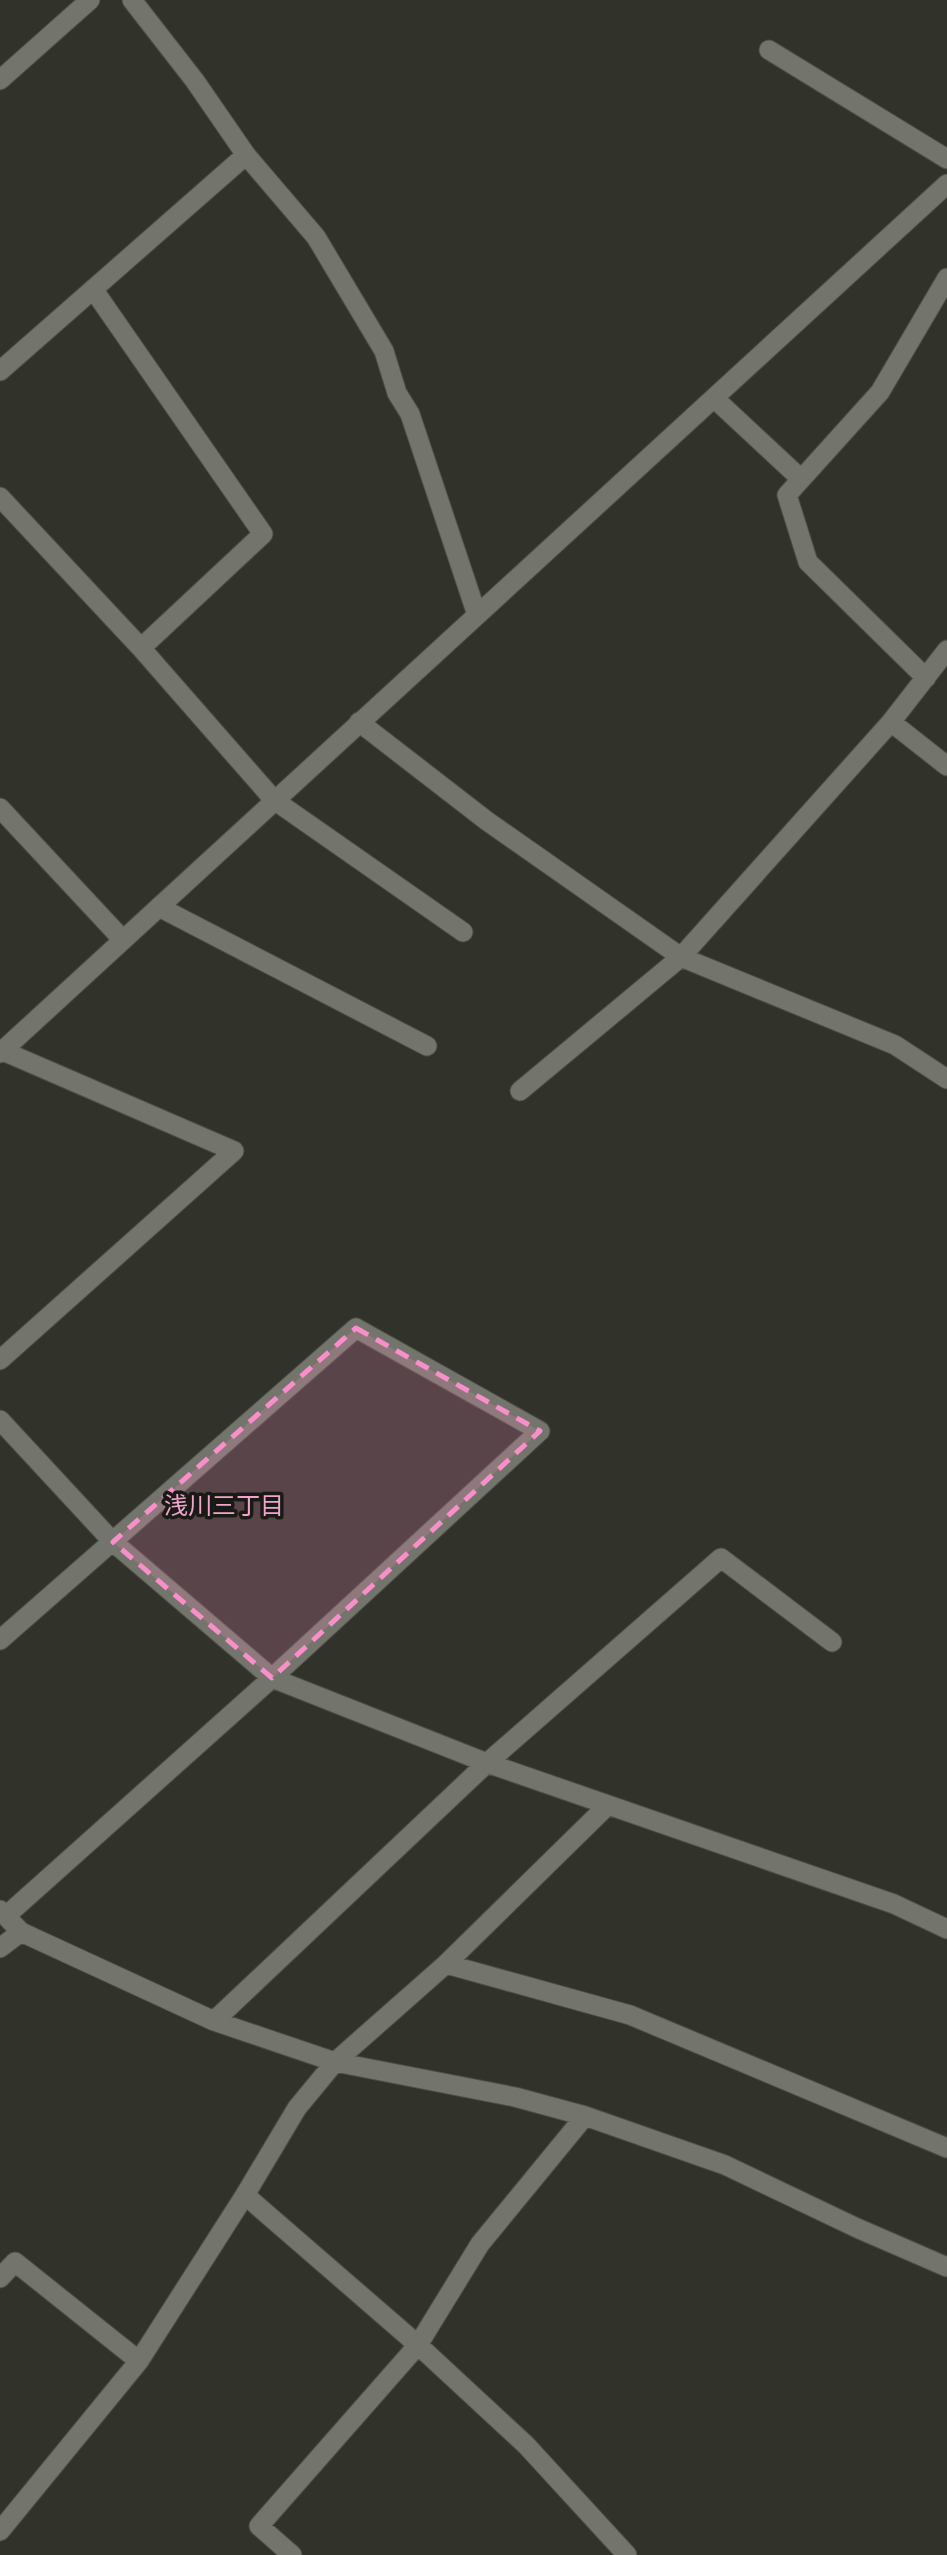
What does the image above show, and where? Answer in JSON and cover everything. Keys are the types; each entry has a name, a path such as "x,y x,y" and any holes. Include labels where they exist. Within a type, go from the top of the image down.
{"street":[{"path":"0,80 90,0"},
{"path":"132,0 195,81 246,155 316,237 384,351 397,393 410,414 477,615"},
{"path":"769,50 947,159"},
{"path":"0,371 246,155"},
{"path":"0,1360 234,1152 1,1052 947,184"},
{"path":"926,678 808,562 787,495 880,391 947,278"},
{"path":"93,289 263,534 141,648"},
{"path":"714,398 801,479"},
{"path":"0,497 141,648 274,800 463,932"},
{"path":"520,1091 681,957 891,722 947,650"},
{"path":"359,722 486,821 681,957 895,1045 947,1079"},
{"path":"891,722 947,766"},
{"path":"0,808 122,940"},
{"path":"159,907 427,1046"},
{"path":"0,1640 356,1328 540,1431 272,1678 3,1913 21,1932 214,2021 335,2062 502,2094 585,2116 725,2165 857,2228 947,2267"},
{"path":"0,1420 113,1542 272,1678 487,1763 894,1904 947,1929"},
{"path":"214,2021 487,1763 720,1558 832,1642"},
{"path":"0,2531 139,2361 297,2108 335,2062 446,1964 607,1806"},
{"path":"0,1948 21,1932"},
{"path":"446,1964 630,2015 947,2148"},
{"path":"292,2555 258,2526 418,2345 480,2244 585,2116"},
{"path":"245,2195 344,2278 526,2445 627,2555"},
{"path":"0,2278 15,2262 139,2361"}],"highlighted area":[{"path":"356,1328 540,1431 272,1678 113,1542"}],"district":[{"name":"浅川三丁目","path":"224,1506"}]}
